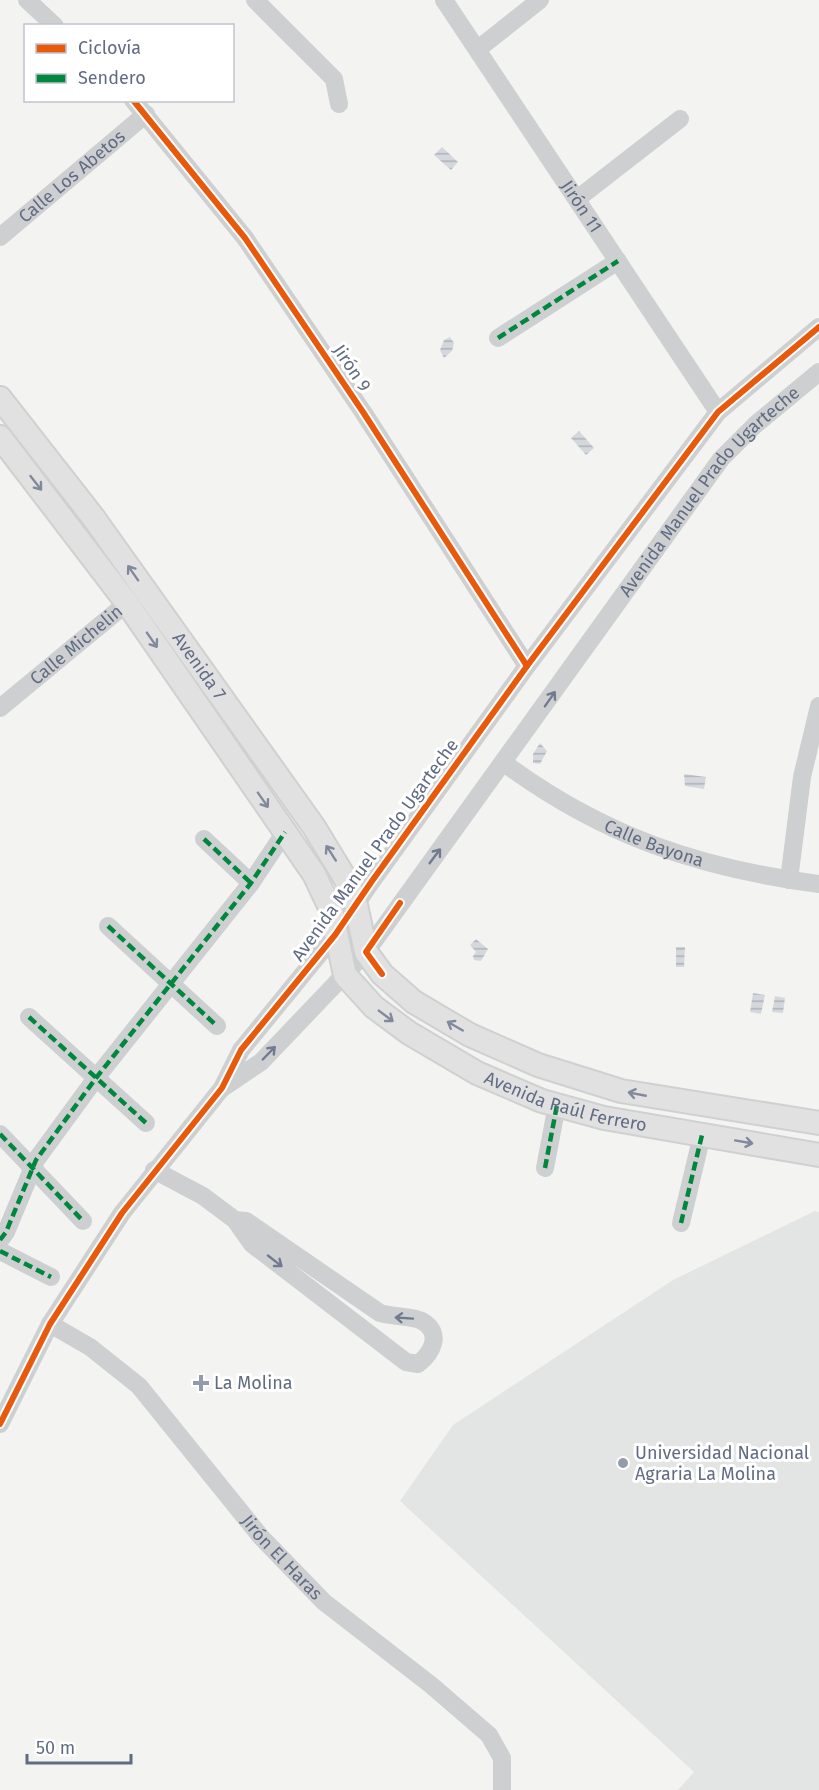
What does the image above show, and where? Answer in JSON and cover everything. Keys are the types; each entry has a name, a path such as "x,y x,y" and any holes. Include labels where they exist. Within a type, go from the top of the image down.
{"main road":[{"name":"Avenida 7","path":"0,398 93,517 314,827 348,883 356,905 366,952"},
{"name":"Avenida 7","path":"0,437 75,532 126,603 326,895 345,975"},
{"path":"75,532 93,517"},
{"name":"Avenida Raúl Ferrero","path":"366,952 382,974 414,1002 470,1035 538,1065 621,1091 819,1123"},
{"name":"Avenida Raúl Ferrero","path":"345,975 374,1007 409,1034 477,1073 557,1105 604,1118 819,1155"},
{"path":"669,1129 664,1122 663,1113 672,1101"}],"street":[{"path":"27,0 53,24"},
{"path":"255,0 334,79 339,104"},
{"name":"Jirón 11","path":"444,0 718,412"},
{"path":"478,49 540,0"},
{"name":"Jirón 9","path":"136,102 245,238 363,412 527,666"},
{"name":"Calle Los Abetos","path":"0,237 146,114"},
{"path":"577,199 680,119"},
{"path":"498,338 618,261"},
{"name":"Avenida Manuel Prado Ugarteche","path":"0,1424 50,1324 92,1257 154,1170 222,1088 242,1050 335,936 527,666 718,412 819,327"},
{"name":"Avenida Manuel Prado Ugarteche","path":"222,1088 261,1062 366,952 721,459 755,425 819,372"},
{"name":"Calle Michelin","path":"0,708 126,603 142,601 157,607"},
{"path":"789,880 802,777 819,706"},
{"name":"Calle Bayona","path":"504,763 530,783 632,839 709,863 819,884"},
{"path":"0,1240 6,1232 36,1160 96,1078 251,883 285,832"},
{"path":"204,839 251,883"},
{"path":"108,926 216,1026"},
{"path":"29,1017 146,1123"},
{"path":"545,1168 557,1105"},
{"path":"0,1134 83,1221"},
{"path":"681,1223 702,1135"},
{"path":"154,1170 203,1196 235,1220 252,1244 406,1362 418,1364 430,1355 435,1341 432,1329 422,1320 396,1318 380,1313 246,1221 235,1220"},
{"path":"0,1251 51,1277"},
{"path":"314,1291 326,1276"},
{"name":"Jirón El Haras","path":"50,1324 90,1347 139,1386 261,1537 324,1602 431,1685 489,1735 502,1758 502,1790"}],"shaded area":[{"path":"442,147 458,162 451,170 434,155"},
{"path":"450,337 454,343 452,351 444,358 440,350 444,340"},
{"path":"579,431 594,448 586,455 571,438"},
{"path":"540,743 547,751 540,764 533,763 533,754"},
{"path":"684,774 706,777 704,789 685,786"},
{"path":"476,939 488,949 481,961 474,960 473,956 476,952 470,945"},
{"path":"676,947 685,947 684,967 676,967"},
{"path":"753,993 765,995 761,1014 750,1012"},
{"path":"775,996 785,998 783,1013 772,1012"},
{"name":"Universidad Nacional Agraria La Molina","path":"815,1211 819,1212 819,1790 678,1790 694,1772 400,1501 453,1425 673,1280"}],"marked path":[{"path":"498,338 618,261"},
{"path":"0,1240 6,1232 36,1160 96,1078 251,883 285,832"},
{"path":"204,839 251,883"},
{"path":"108,926 217,1026"},
{"path":"29,1017 146,1123"},
{"path":"545,1168 557,1105"},
{"path":"0,1134 83,1221"},
{"path":"681,1223 702,1135"},
{"path":"0,1251 51,1277"}],"cycle path":[{"path":"135,102 245,238 363,412 527,666"},
{"path":"0,1424 50,1324 122,1213 222,1088 241,1050 335,935 527,666 718,412 819,327"},
{"path":"382,974 366,952 400,903"}],"place":[{"name":"La Molina","path":"201,1383"},
{"name":"Universidad Nacional Agraria La Molina","path":"623,1463"}]}
